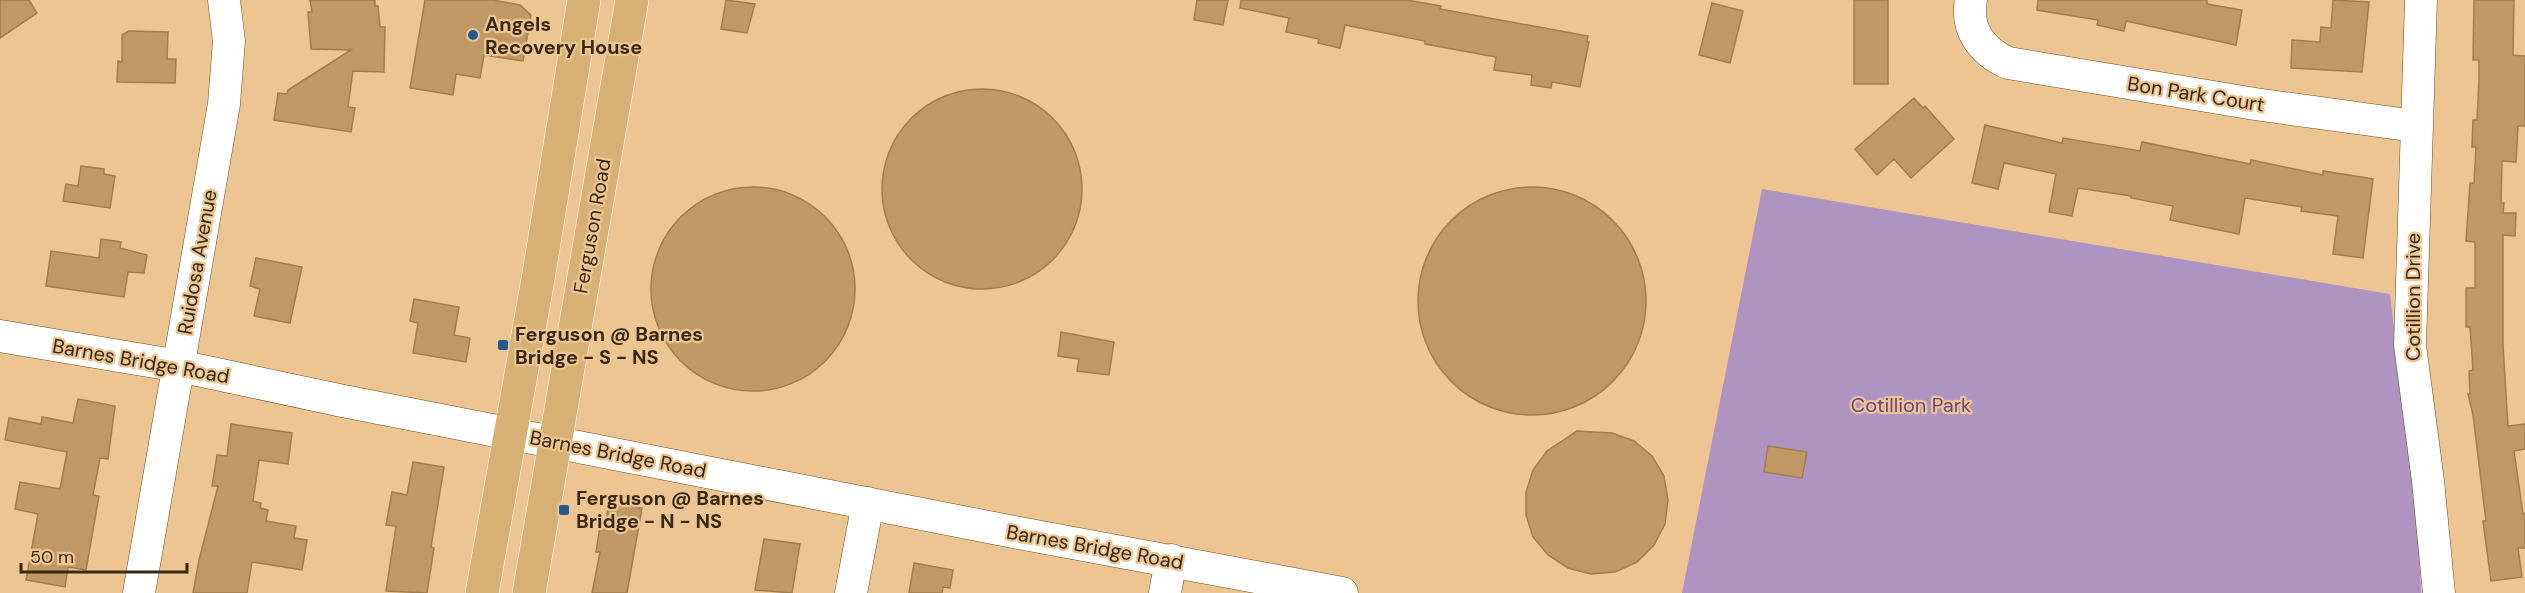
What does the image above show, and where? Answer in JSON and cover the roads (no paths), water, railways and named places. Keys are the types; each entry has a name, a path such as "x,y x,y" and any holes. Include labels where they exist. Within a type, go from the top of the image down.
{"main road":[{"path":"482,593 538,279 584,0"},
{"name":"Ferguson Road","path":"529,593 632,0"}],"street":[{"name":"Ruidosa Avenue","path":"139,593 224,104 229,41 224,0"},
{"name":"Bon Park Court","path":"1971,0 1972,30 1982,46 1993,57 2008,63 2255,104 2415,126"},
{"name":"Cotillion Drive","path":"2421,0 2415,126 2410,345 2428,481 2439,593"},
{"name":"Barnes Bridge Road","path":"0,336 179,366 554,442 1342,593"},
{"path":"851,593 868,503"},
{"path":"1165,593 1171,560"}],"place":[{"name":"Angels Recovery House","path":"473,35"},
{"name":"Ferguson @ Barnes Bridge - S - NS","path":"503,345"},
{"name":"Ferguson @ Barnes Bridge - N - NS","path":"564,510"}],"park label":[{"name":"Cotillion Park","path":"1911,405"}]}
